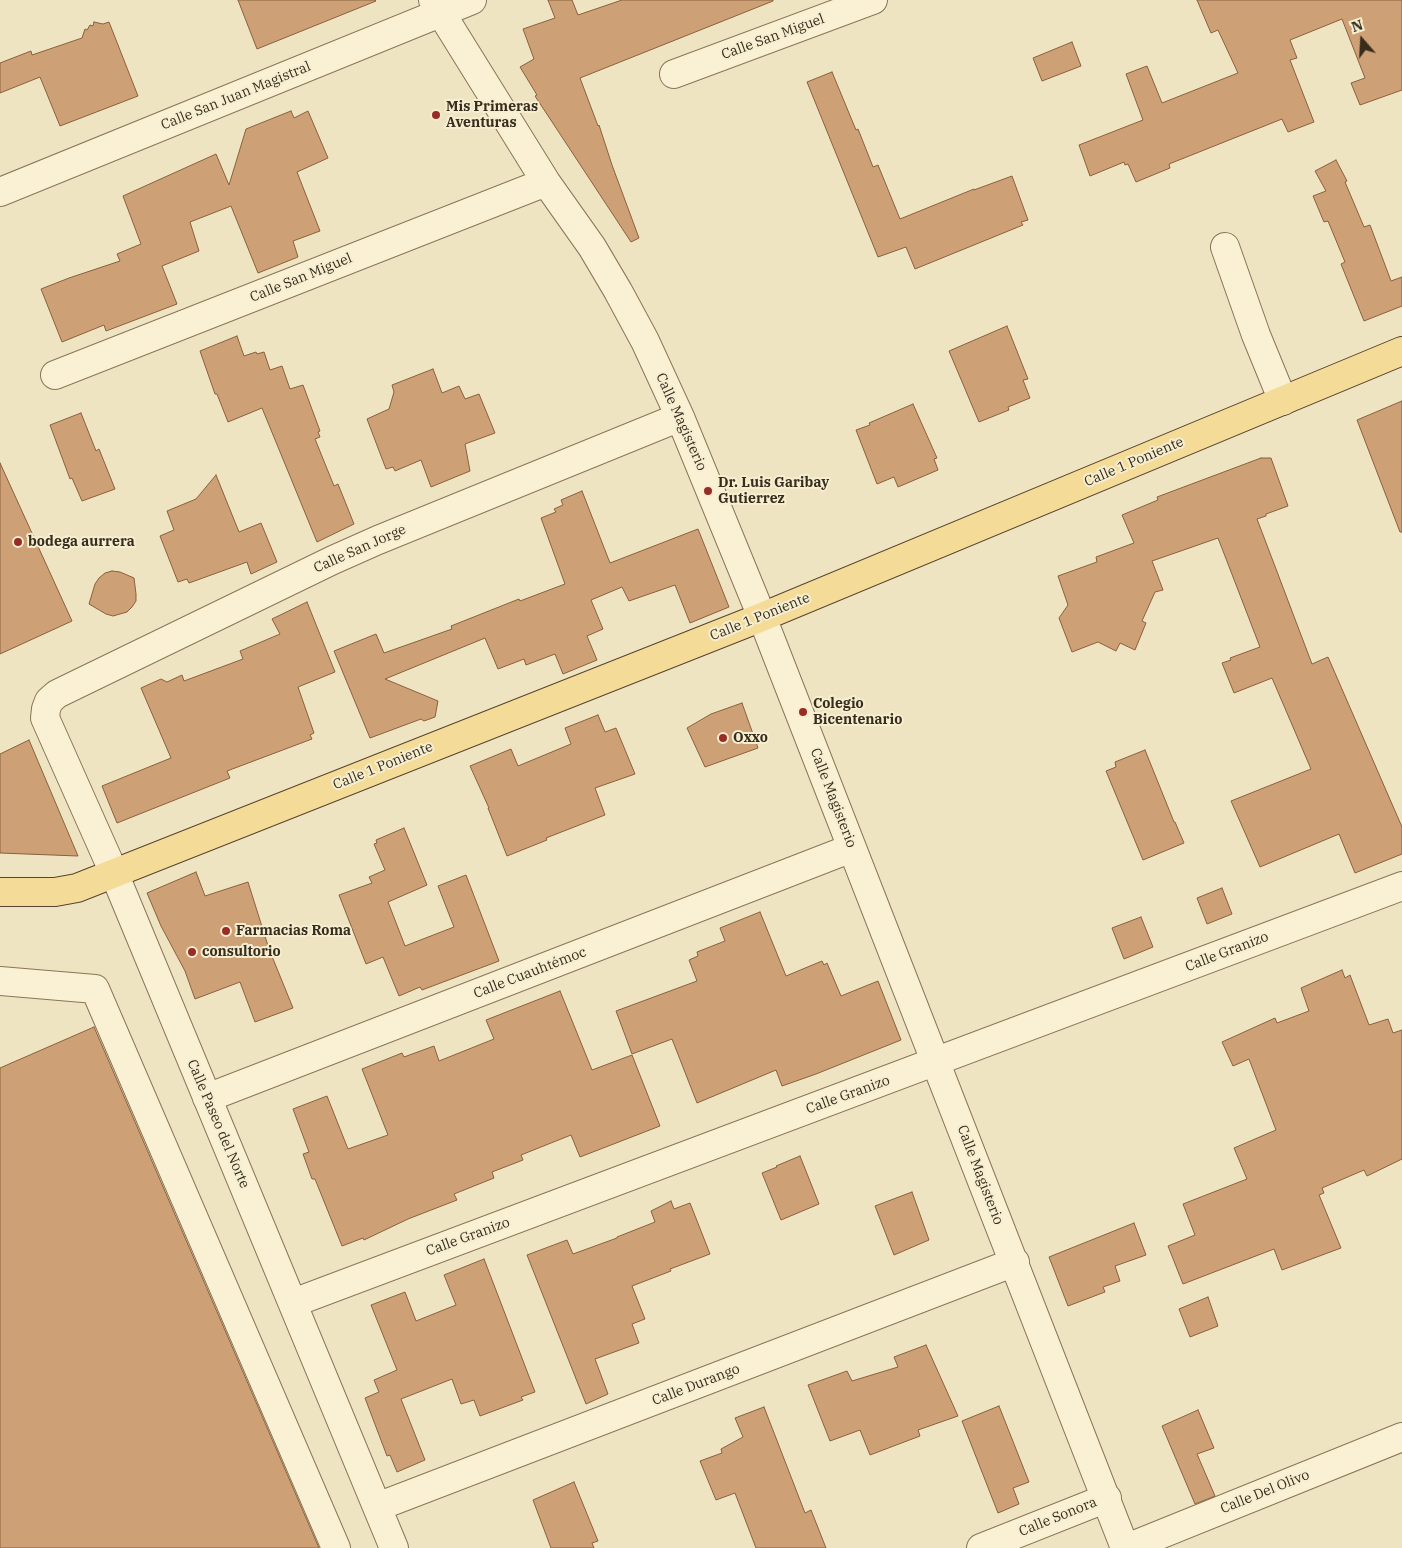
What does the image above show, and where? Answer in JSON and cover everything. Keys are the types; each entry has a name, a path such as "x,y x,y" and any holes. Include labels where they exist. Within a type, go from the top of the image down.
{"main road":[{"name":"Calle 1 Poniente","path":"0,892 55,892 77,888 762,617 1402,351"}],"street":[{"name":"Calle San Juan Magistral","path":"0,192 437,6 472,0"},
{"name":"Calle San Miguel","path":"674,74 873,0"},
{"name":"Calle Magisterio","path":"437,6 546,182 592,247 645,341 680,417 762,617 1126,1548"},
{"name":"Calle San Miguel","path":"56,376 546,182"},
{"path":"1225,247 1256,335 1283,401"},
{"name":"Calle San Jorge","path":"49,701 57,694 332,560 680,417"},
{"name":"Calle Paseo del Norte","path":"49,701 45,718 114,873 394,1548"},
{"name":"Calle Cuauhtémoc","path":"207,1098 852,848"},
{"name":"Calle Granizo","path":"292,1303 1402,886"},
{"path":"0,981 95,989 336,1548"},
{"name":"Calle Durango","path":"377,1507 1015,1262"},
{"name":"Calle Del Olivo","path":"1126,1548 1402,1437"},
{"name":"Calle Sonora","path":"981,1548 1107,1498"}],"building":[{"path":"238,0 375,0 376,1 257,49"},
{"path":"548,0 572,0 578,15 622,0 773,0 580,78 599,125 639,238 631,242 535,96 537,95 520,67 534,59 523,29 555,18"},
{"path":"1197,0 1402,0 1402,90 1360,105 1351,83 1365,78 1342,19 1290,40 1297,58 1290,60 1314,122 1288,132 1282,119 1169,164 1170,168 1136,182 1128,164 1125,165 1124,162 1090,176 1079,145 1143,120 1126,74 1147,66 1162,103 1238,73 1218,30 1211,33"},
{"path":"94,22 103,24 109,22 138,96 60,126 40,77 0,93 0,63 31,51 32,55 82,38 85,29 87,30 90,25 93,26"},
{"path":"1072,42 1081,66 1042,81 1033,58"},
{"path":"832,72 873,167 878,165 900,219 1012,176 1028,220 1021,222 1023,225 915,269 906,247 878,257 807,82"},
{"path":"291,111 294,118 308,111 328,158 297,172 320,231 293,241 298,257 258,273 231,206 190,222 199,251 162,266 177,304 106,331 104,325 62,342 41,289 120,261 117,254 141,244 123,196 216,154 229,185 246,129"},
{"path":"1336,160 1347,181 1345,182 1364,227 1370,225 1391,281 1402,277 1402,306 1364,321 1341,264 1345,262 1328,221 1324,222 1313,196 1326,191 1315,171"},
{"path":"1007,326 1028,379 1023,380 1030,398 1008,407 1009,410 979,422 949,351"},
{"path":"237,336 244,356 256,352 257,354 264,352 270,370 282,366 290,389 303,385 320,431 318,432 320,437 315,439 334,486 338,484 354,524 317,542 262,408 228,422 217,394 215,394 200,351"},
{"path":"433,369 442,393 459,386 465,399 479,394 495,433 465,444 470,471 431,487 421,460 395,471 393,467 386,469 367,419 389,409 394,392 392,385"},
{"path":"1402,401 1402,532 1400,532 1357,420"},
{"path":"913,404 937,458 934,459 938,470 898,487 894,477 877,484 856,430"},
{"path":"81,413 96,451 99,449 115,489 82,501 72,478 70,479 50,425"},
{"path":"1261,458 1271,458 1288,506 1257,519 1312,664 1328,657 1402,827 1402,854 1355,873 1339,834 1260,867 1231,801 1311,769 1272,678 1234,693 1222,663 1231,660 1230,658 1260,647 1218,538 1152,561 1163,590 1155,592 1142,621 1146,623 1135,650 1120,643 1116,651 1098,642 1072,652 1059,618 1068,605 1058,576 1097,562 1096,557 1134,543 1122,515 1158,500 1157,497"},
{"name":"bodega aurrera","path":"0,463 72,621 0,654"},
{"path":"216,475 239,532 261,523 277,562 251,574 247,562 189,583 187,579 178,582 160,536 174,530 167,511 196,499"},
{"path":"582,491 610,563 698,529 729,607 690,623 675,585 629,601 622,587 591,600 603,629 587,636 597,660 563,674 555,654 526,665 524,659 498,669 485,638 385,679 438,701 435,717 424,721 421,719 370,738 334,651 376,634 384,653 452,629 451,626 519,599 520,601 565,584 541,518 556,512 554,509 563,505 561,500"},
{"path":"112,571 134,578 136,594 136,601 127,612 113,616 89,604 95,584 99,578 105,573"},
{"path":"307,602 335,672 298,687 314,733 310,735 312,739 227,771 230,778 117,823 102,786 171,758 141,688 161,679 167,682 182,675 184,681 243,659 240,651 280,634 272,619"},
{"name":"Oxxo","path":"742,703 758,748 705,767 687,728 711,714"},
{"path":"598,715 605,732 616,728 635,774 595,788 605,815 546,838 547,840 507,856 489,808 470,766 511,749 518,766 571,744 565,728"},
{"path":"29,740 78,856 0,853 0,754"},
{"path":"1145,750 1184,843 1143,860 1106,771 1116,767 1115,762"},
{"path":"404,828 427,885 388,902 405,946 454,927 438,886 466,875 499,961 422,990 420,987 399,996 383,957 366,964 339,895 372,883 369,877 385,870 374,844 377,843 376,840"},
{"path":"196,872 205,896 248,882 269,949 293,1008 255,1022 240,982 195,999 185,971 161,926 147,893"},
{"path":"1222,888 1232,914 1207,924 1197,898"},
{"path":"760,912 786,976 822,961 824,965 827,963 841,996 878,981 901,1040 782,1086 776,1070 697,1103 672,1039 632,1054 616,1011 697,981 689,960 698,956 697,952 725,941 720,928"},
{"path":"1141,917 1153,947 1124,959 1112,928"},
{"path":"1342,970 1345,978 1350,975 1369,1025 1388,1019 1393,1033 1402,1030 1402,1159 1367,1176 1364,1170 1322,1188 1324,1193 1319,1195 1341,1248 1282,1270 1274,1249 1183,1284 1168,1246 1195,1235 1183,1204 1247,1179 1234,1148 1276,1130 1249,1059 1233,1066 1222,1042 1275,1018 1277,1023 1309,1011 1301,988"},
{"path":"560,991 592,1070 632,1055 660,1126 580,1157 571,1135 521,1155 523,1160 492,1172 494,1178 454,1194 457,1200 408,1219 364,1240 363,1238 342,1246 303,1154 309,1152 293,1109 327,1096 348,1149 388,1135 362,1069 402,1053 404,1057 434,1046 439,1061 494,1039 486,1020"},
{"path":"94,1027 319,1548 0,1548 0,1068"},
{"path":"800,1156 819,1204 781,1220 762,1173"},
{"path":"912,1192 929,1240 894,1255 875,1206"},
{"path":"671,1201 674,1209 690,1203 710,1254 632,1286 645,1319 632,1324 639,1343 595,1359 608,1394 586,1404 527,1255 567,1240 573,1254 617,1238 655,1222 651,1211"},
{"path":"1134,1223 1146,1255 1115,1266 1120,1281 1103,1287 1105,1292 1068,1306 1049,1257"},
{"path":"484,1259 535,1392 521,1397 523,1400 480,1416 474,1400 461,1404 452,1379 401,1399 425,1460 397,1472 390,1455 387,1456 365,1398 379,1392 374,1380 397,1370 371,1305 405,1292 416,1321 456,1305 444,1275"},
{"path":"1208,1297 1218,1326 1190,1337 1179,1309"},
{"path":"926,1345 958,1416 918,1430 920,1436 870,1455 860,1430 830,1441 808,1385 847,1371 852,1381 898,1367 894,1357"},
{"path":"999,1406 1029,1482 1013,1488 1019,1504 998,1513 962,1421"},
{"path":"764,1407 805,1513 811,1510 826,1548 756,1548 735,1493 716,1500 700,1461 722,1453 721,1449 743,1437 735,1418"},
{"path":"1198,1410 1214,1448 1197,1454 1215,1496 1195,1504 1162,1426"},
{"path":"574,1482 598,1541 592,1543 594,1548 551,1548 533,1500"}],"place":[{"name":"Mis Primeras Aventuras","path":"436,115"},
{"name":"Dr. Luis Garibay Gutierrez","path":"708,491"},
{"name":"bodega aurrera","path":"18,542"},
{"name":"Colegio Bicentenario","path":"803,712"},
{"name":"Oxxo","path":"723,738"},
{"name":"Farmacias Roma","path":"226,931"},
{"name":"consultorio","path":"192,952"}]}
